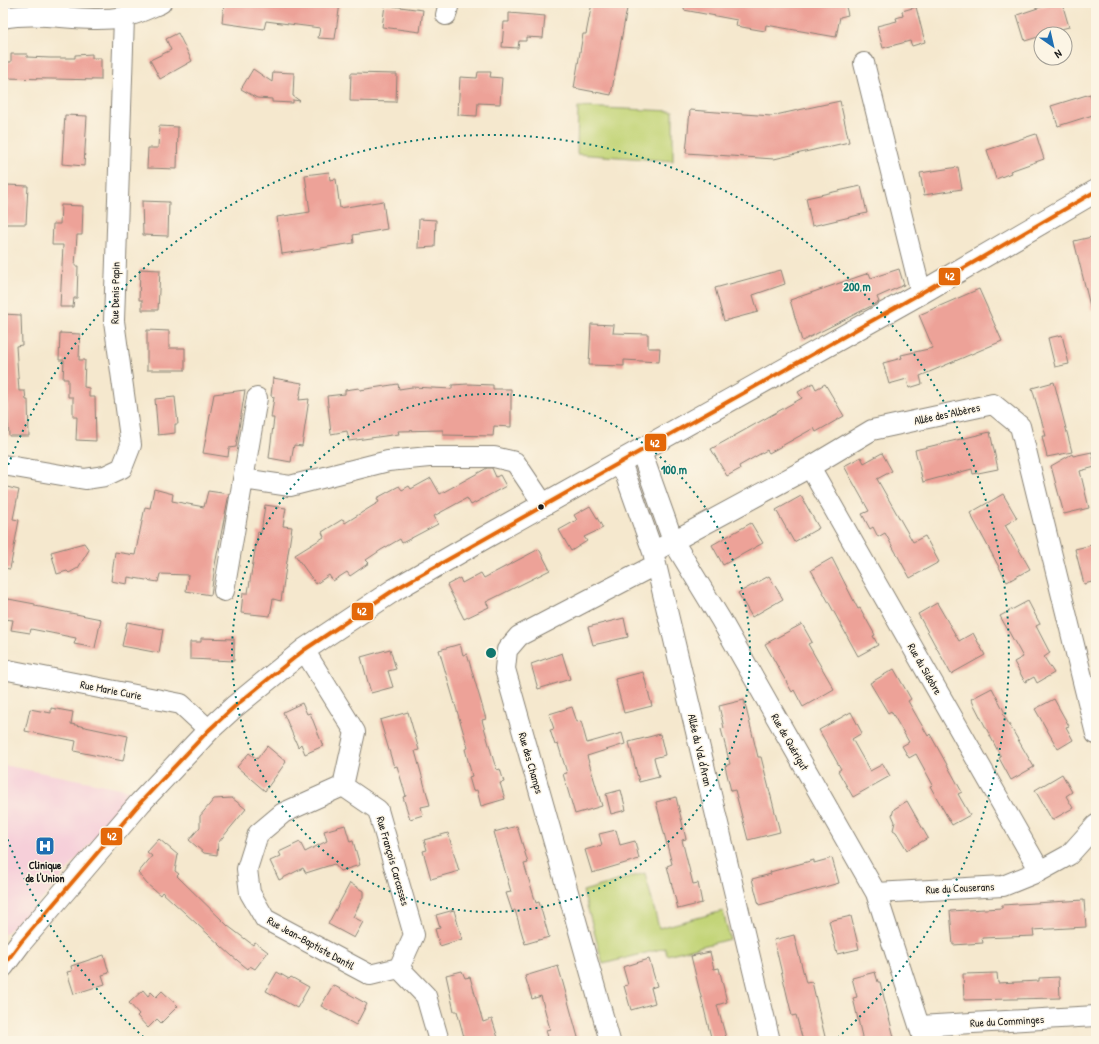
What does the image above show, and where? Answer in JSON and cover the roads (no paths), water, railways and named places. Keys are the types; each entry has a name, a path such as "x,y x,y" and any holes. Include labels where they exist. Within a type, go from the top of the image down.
{"street":[{"path":"3,18 21,14 96,19 124,17 161,3"},
{"name":"Rue Denis Papin","path":"3,465 85,479 105,476 122,468 131,445 114,321 124,17"},
{"path":"864,63 921,293"},
{"path":"3,966 21,942 140,803 209,730 234,707 304,650 394,590 921,293 1096,191"},
{"path":"224,591 257,398"},
{"name":"Allée des Albères","path":"654,558 673,541 810,467 872,430 993,404 1020,426 1096,734"},
{"name":"Rue de Quérigut","path":"641,451 673,541 721,620 876,893 922,1033"},
{"path":"243,479 290,486 388,461 429,456 494,457 515,462 544,505"},
{"name":"Allée du Val d'Aran","path":"621,462 654,558 770,1041"},
{"name":"Rue du Sidobre","path":"810,467 1040,871"},
{"name":"Rue des Champs","path":"610,1041 505,669 507,650 519,636 654,558"},
{"path":"304,650 355,732 343,786"},
{"name":"Rue Marie Curie","path":"3,669 181,704 209,730"},
{"name":"Rue François Carcasses","path":"343,786 378,810 414,935 399,968"},
{"name":"Rue Jean-Baptiste Dantil","path":"343,786 283,813 258,834 247,869 250,893 265,920 370,975 399,968"},
{"name":"Rue du Couserans","path":"876,893 1003,886 1040,871 1069,855 1096,825"},
{"path":"399,968 426,996 439,1041"},
{"name":"Rue du Comminges","path":"922,1033 1096,1016"}],"place":[{"name":"Clinique de l'Union","path":"45,846"}]}
